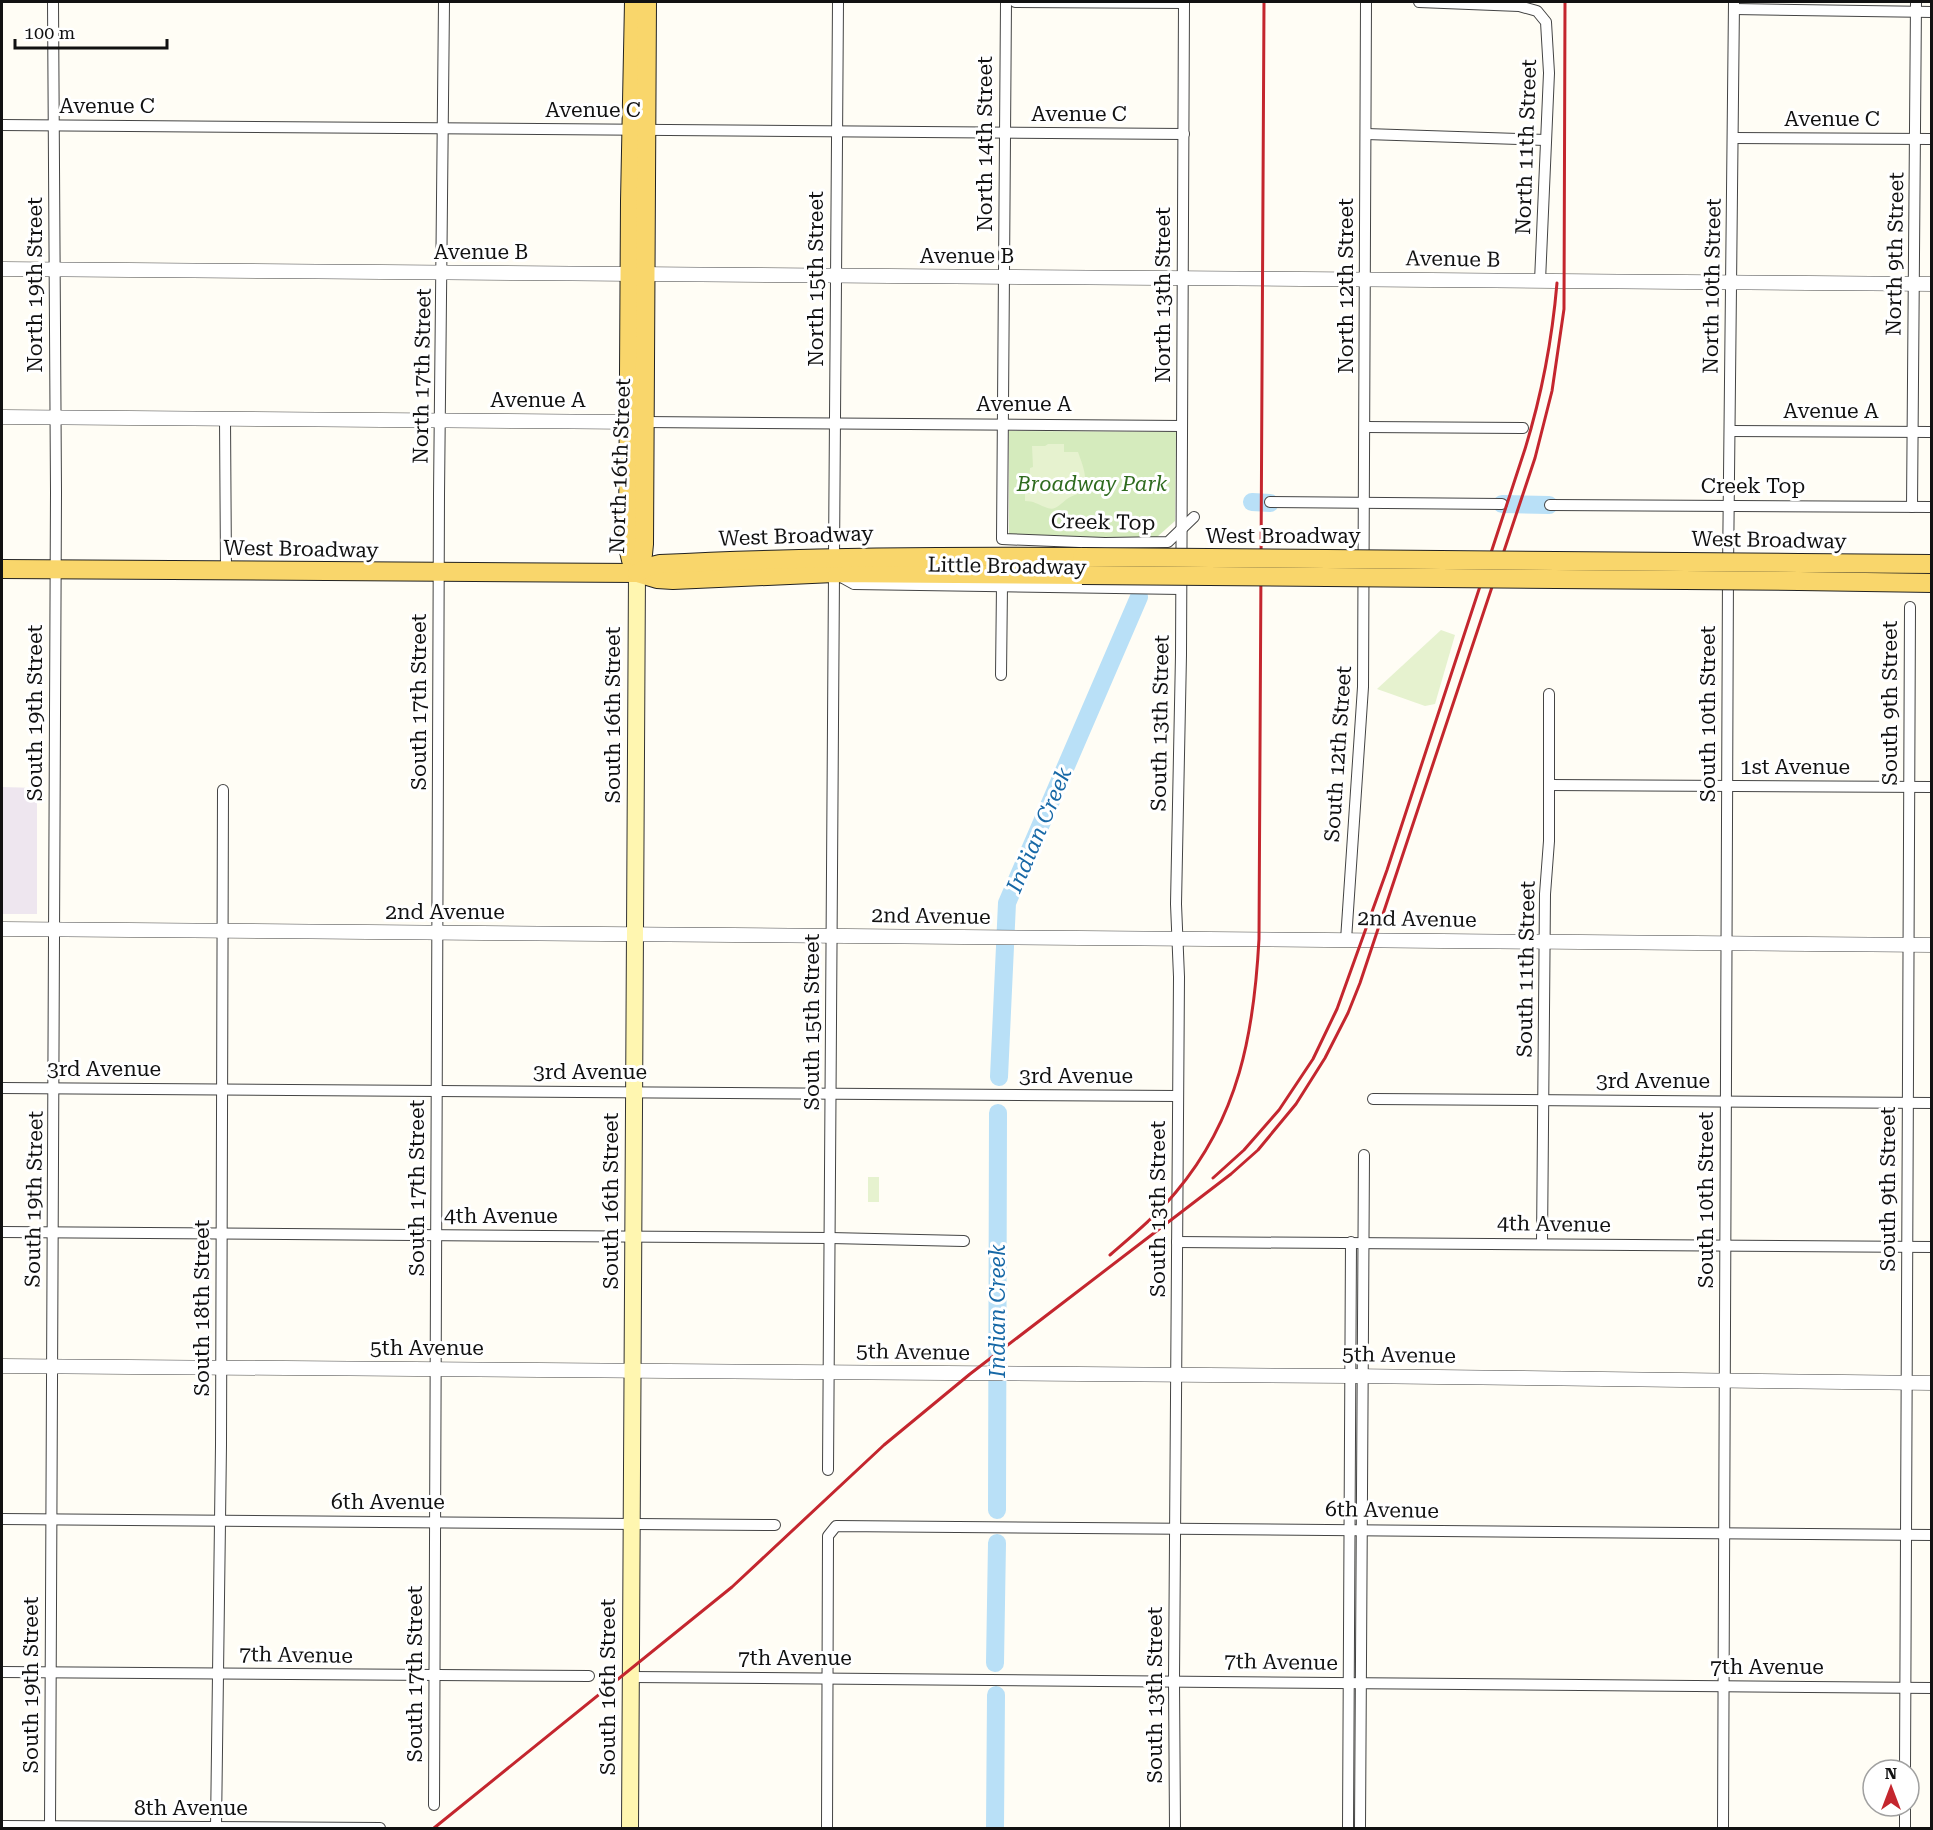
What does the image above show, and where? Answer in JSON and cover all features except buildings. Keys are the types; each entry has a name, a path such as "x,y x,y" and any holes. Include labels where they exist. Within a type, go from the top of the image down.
{"main road":[{"name":"North 16th Street","path":"634,2 639,130 637,422 644,544 637,573"},
{"name":"North 16th Street","path":"639,130 647,2"},
{"name":"West Broadway","path":"2,569 637,573 660,564 1082,566 1932,564"},
{"name":"West Broadway","path":"1082,566 1932,583"},
{"name":"South 16th Street","path":"630,1828 637,573"}],"street":[{"name":"North 19th Street","path":"53,2 55,569"},
{"name":"North 17th Street","path":"439,572 444,2"},
{"name":"North 15th Street","path":"834,565 838,2"},
{"name":"North 14th Street","path":"1002,539 1006,2"},
{"path":"1015,2 1184,2"},
{"name":"North 13th Street","path":"1182,589 1184,2"},
{"name":"North 12th Street","path":"1364,570 1366,2"},
{"name":"North 11th Street","path":"1419,2 1519,6 1530,8 1542,16 1546,22 1549,73 1540,281"},
{"path":"1734,5 1916,7 1932,12"},
{"name":"North 10th Street","path":"1728,571 1734,5"},
{"name":"North 9th Street","path":"1912,507 1916,7"},
{"name":"Avenue C","path":"2,125 1184,134"},
{"path":"1366,135 1545,140"},
{"name":"Avenue C","path":"1733,138 1932,139"},
{"name":"Avenue B","path":"2,269 1932,284"},
{"name":"Avenue A","path":"2,417 1182,426"},
{"path":"225,419 226,570"},
{"path":"1365,427 1523,428"},
{"name":"Avenue A","path":"1730,431 1932,432"},
{"path":"1270,502 1502,504"},
{"name":"Creek Top","path":"1550,505 1932,507"},
{"name":"Creek Top","path":"1002,539 1105,543 1168,542 1194,517"},
{"name":"Little Broadway","path":"834,565 854,584 1182,589"},
{"name":"South 15th Street","path":"828,1470 834,565"},
{"name":"South 19th Street","path":"50,1827 55,569"},
{"name":"South 12th Street","path":"1346,940 1363,687 1364,570"},
{"name":"South 10th Street","path":"1723,1828 1728,571"},
{"name":"South 17th Street","path":"434,1805 439,572"},
{"path":"1001,675 1002,585"},
{"name":"South 13th Street","path":"1175,1828 1178,939 1182,589"},
{"name":"South 9th Street","path":"1905,1758 1910,608"},
{"name":"South 11th Street","path":"1542,1243 1544,942 1550,785 1549,694"},
{"name":"1st Avenue","path":"1550,785 1932,788"},
{"name":"South 18th Street","path":"216,1827 223,1090 223,790"},
{"name":"2nd Avenue","path":"2,929 1932,945"},
{"name":"3rd Avenue","path":"2,1088 1178,1096"},
{"name":"3rd Avenue","path":"1373,1099 1932,1103"},
{"path":"1348,1828 1350,1453 1363,1242 1364,1155"},
{"name":"4th Avenue","path":"2,1232 964,1241"},
{"name":"4th Avenue","path":"1177,1242 1542,1243 1932,1248"},
{"path":"1351,1242 1362,1530 1360,1828"},
{"name":"5th Avenue","path":"2,1366 1356,1376 1932,1383"},
{"name":"6th Avenue","path":"2,1519 775,1525"},
{"name":"6th Avenue","path":"828,1678 828,1536 832,1528 840,1526 1932,1535"},
{"name":"7th Avenue","path":"2,1672 589,1676"},
{"name":"7th Avenue","path":"631,1677 1932,1688"},
{"path":"827,1828 828,1678"},
{"name":"8th Avenue","path":"2,1826 380,1828"}],"shaded area":[{"path":"2,787 37,788 37,914 2,914"}],"green space":[{"name":"Broadway Park","path":"1009,431 1176,432 1175,521 1157,537 1009,537"},
{"path":"1064,444 1064,452 1078,452 1085,477 1081,492 1052,509 1025,501 1025,493 1029,493 1030,468 1033,467 1032,446"},
{"path":"1441,630 1455,635 1435,704 1425,706 1377,689"},
{"path":"868,1177 879,1177 879,1202 868,1202"}],"waterway":[{"name":"Indian Creek","path":"1252,502 1270,503"},
{"name":"Indian Creek","path":"1502,504 1549,505"},
{"name":"Indian Creek","path":"999,1077 1007,903 1139,597"},
{"name":"Indian Creek","path":"997,1510 998,1113"},
{"name":"Indian Creek","path":"995,1663 997,1543"},
{"name":"Indian Creek","path":"995,1828 996,1695"}],"railway":[{"path":"1110,1255 1176,1192 1215,1134 1229,1104 1239,1073 1253,1008 1259,939 1264,2"},
{"path":"434,1828 732,1587 884,1445 970,1374 1231,1174 1258,1150 1296,1104 1325,1058 1348,1013 1360,983 1535,458 1552,391 1564,309 1565,2"},
{"path":"1213,1178 1244,1150 1279,1110 1313,1059 1337,1009 1387,870 1525,449 1546,367 1557,283"}]}
